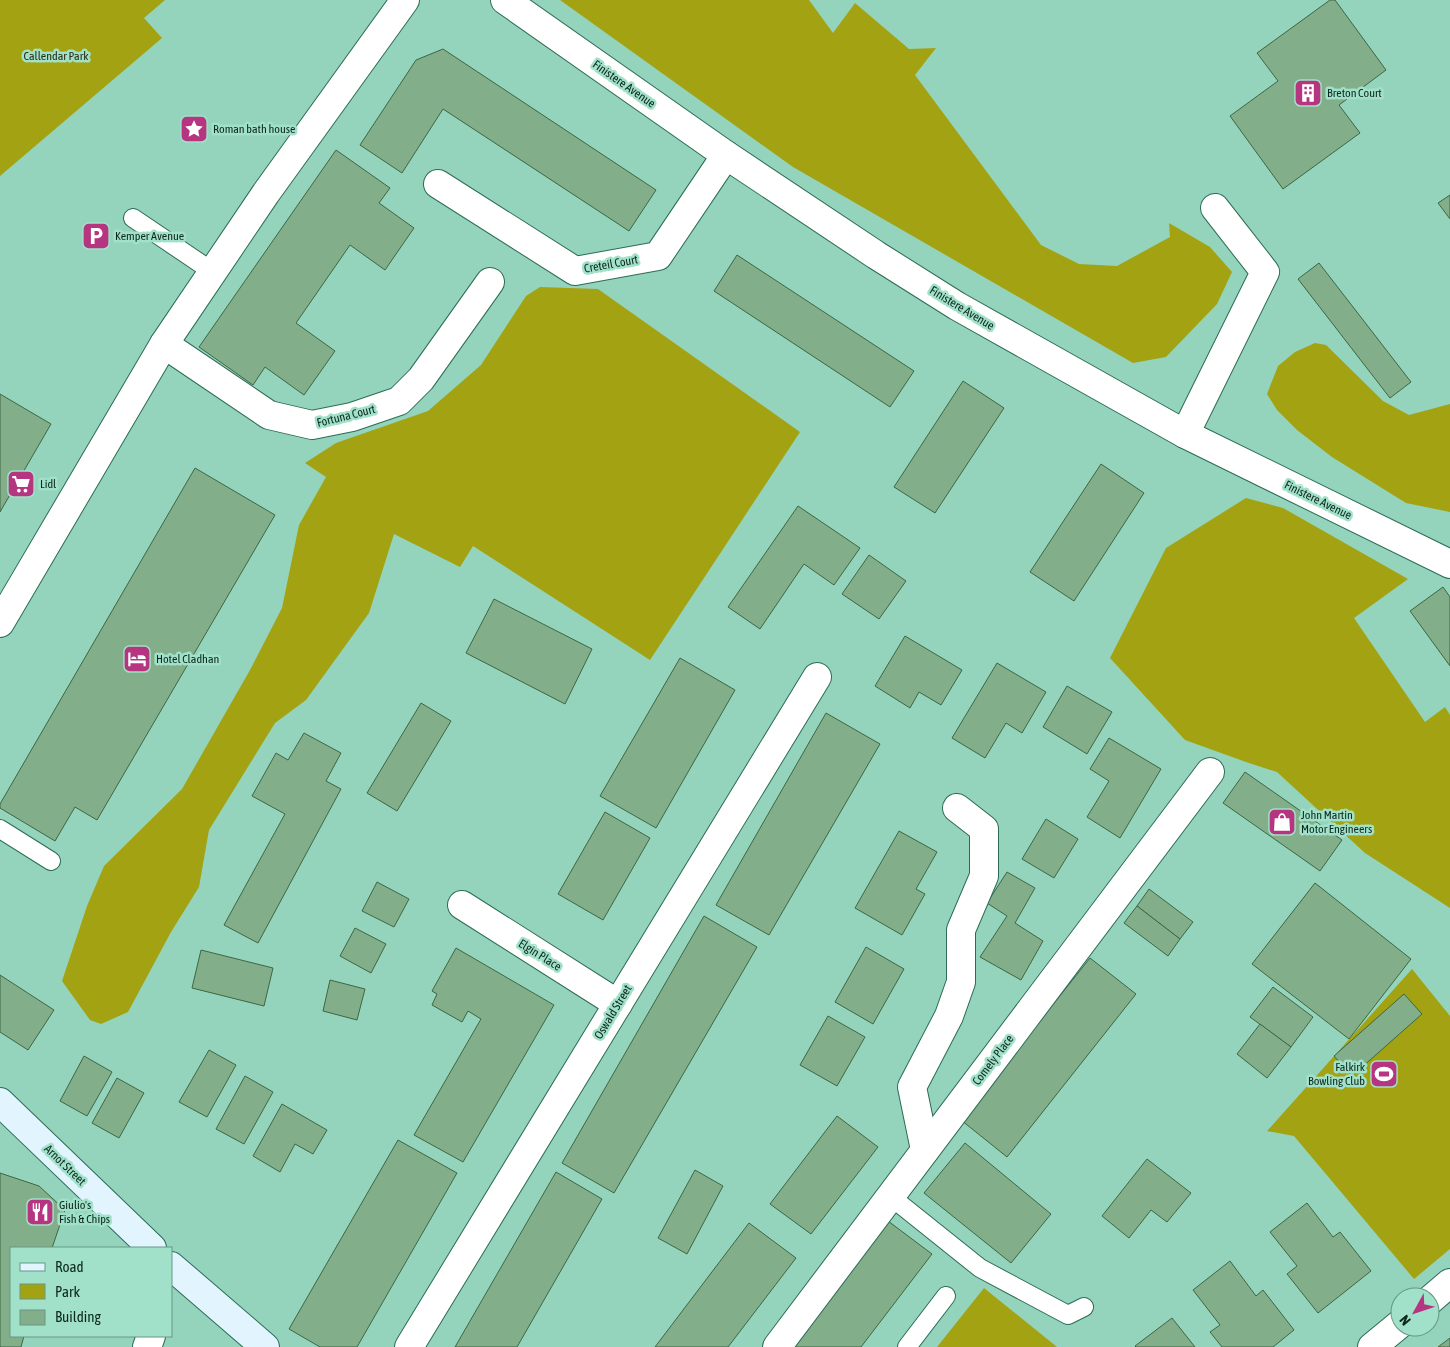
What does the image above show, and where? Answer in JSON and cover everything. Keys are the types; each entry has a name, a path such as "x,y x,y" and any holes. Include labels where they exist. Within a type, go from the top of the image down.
{"main road":[{"name":"Arnot Street","path":"0,1102 151,1247"},
{"path":"174,1276 265,1347"}],"street":[{"path":"0,622 164,344 266,193 405,0"},
{"name":"Finistere Avenue","path":"505,0 726,155 876,255 957,306 1185,434 1450,564"},
{"name":"Creteil Court","path":"438,184 575,271 658,256 726,155"},
{"path":"1185,434 1264,272 1215,208"},
{"name":"Fortuna Court","path":"164,344 269,415 312,425 352,417 399,401 421,379 490,282"},
{"name":"Oswald Street","path":"409,1347 817,677"},
{"name":"Comely Place","path":"777,1347 1210,772"},
{"path":"925,1150 912,1087 949,1016 961,982 960,930 984,876 984,829 956,808"},
{"name":"Elgin Place","path":"462,905 618,1004"},
{"path":"1440,1292 1450,1283"},
{"path":"1372,1347 1390,1332"}],"lane":[{"path":"134,218 213,272"},
{"path":"0,829 51,862"},
{"path":"890,1196 980,1268 1068,1314 1084,1307"},
{"path":"907,1347 946,1296"}],"green space":[{"name":"Callendar Park","path":"0,0 165,0 144,18 162,38 0,176"},
{"path":"560,0 809,0 833,33 855,3 909,49 936,48 915,75 1041,245 1079,264 1117,266 1170,237 1169,223 1210,247 1232,272 1217,304 1166,357 1133,363 793,167"},
{"path":"540,287 598,289 800,432 650,660 473,546 460,567 394,534 369,613 306,700 275,723 209,830 199,887 171,932 128,1012 101,1024 90,1020 62,981 87,906 104,866 182,789 250,670 282,608 299,525 326,477 305,463 336,443 428,411 481,365 526,296"},
{"path":"1315,343 1326,345 1383,401 1409,415 1450,404 1450,512 1406,503 1332,457 1297,430 1277,410 1267,394 1278,366 1295,352"},
{"path":"1246,498 1283,508 1408,579 1354,618 1425,722 1445,707 1450,715 1450,908 1365,853 1277,772 1185,740 1110,658 1166,548"},
{"name":"Falkirk Bowling Club","path":"1412,969 1450,1016 1450,1249 1414,1279 1294,1136 1267,1131"},
{"path":"984,1288 1057,1347 937,1347"}],"building":[{"name":"Breton Court","path":"1330,0 1335,0 1386,70 1339,105 1360,133 1283,189 1230,116 1278,81 1257,53"},
{"path":"443,49 656,190 629,231 443,109 402,173 360,145 416,60"},
{"path":"336,150 390,188 379,203 414,228 385,270 350,245 296,323 335,351 304,395 265,367 253,385 199,347"},
{"path":"1450,195 1450,219 1438,203"},
{"path":"737,255 914,371 890,407 714,291"},
{"path":"1319,263 1411,382 1390,398 1298,279"},
{"path":"963,381 1004,408 935,513 894,487"},
{"path":"0,394 51,424 0,512"},
{"path":"1101,464 1144,493 1074,601 1030,572"},
{"name":"Hotel Cladhan","path":"195,468 275,515 97,820 75,807 55,841 0,808 0,804"},
{"path":"798,506 860,548 834,585 804,564 760,629 728,607"},
{"path":"869,555 906,581 879,619 842,594"},
{"path":"1443,587 1450,597 1450,666 1410,611"},
{"path":"494,599 592,649 565,704 466,653"},
{"path":"905,636 962,670 941,705 919,692 910,708 875,686"},
{"path":"680,658 735,690 656,828 600,796"},
{"path":"997,663 1046,692 1022,733 1006,723 985,758 952,738"},
{"path":"1067,686 1112,712 1087,754 1043,727"},
{"path":"421,703 451,721 397,811 367,793"},
{"path":"826,713 880,744 769,935 716,905"},
{"path":"304,733 341,753 326,781 341,789 258,943 224,925 285,814 252,796 276,753 288,760"},
{"path":"1109,738 1161,769 1120,838 1087,817 1109,781 1090,769"},
{"name":"John Martin Motor Engineers","path":"1245,772 1342,840 1320,871 1223,803"},
{"path":"605,812 650,838 603,920 558,894"},
{"path":"1046,819 1078,839 1054,878 1022,859"},
{"path":"899,831 937,852 916,889 925,894 902,935 855,908"},
{"path":"1007,872 1035,888 1015,923 1043,941 1021,980 980,957 1007,916 987,903"},
{"path":"377,882 409,899 394,927 362,911"},
{"path":"1315,883 1411,959 1349,1039 1252,964"},
{"path":"1149,889 1193,922 1180,939 1137,906"},
{"path":"1137,906 1180,939 1168,956 1124,923"},
{"path":"704,916 757,947 614,1193 562,1163"},
{"path":"355,928 386,944 371,973 340,956"},
{"path":"866,947 904,969 873,1024 835,1002"},
{"path":"456,948 554,1005 463,1162 414,1135 481,1019 468,1011 462,1022 432,1005 437,994 432,991"},
{"path":"201,950 273,968 264,1006 192,988"},
{"path":"1090,958 1136,994 1007,1157 961,1120"},
{"path":"0,975 54,1010 28,1050 0,1032"},
{"path":"330,980 365,989 357,1020 323,1011"},
{"path":"1273,987 1313,1017 1291,1047 1250,1017"},
{"path":"1404,994 1422,1014 1352,1076 1334,1056"},
{"path":"828,1016 865,1037 837,1086 800,1065"},
{"path":"1260,1024 1291,1047 1267,1078 1237,1054"},
{"path":"209,1050 236,1065 207,1117 179,1102"},
{"path":"84,1056 112,1072 87,1116 60,1101"},
{"path":"245,1076 273,1092 244,1144 216,1129"},
{"path":"117,1078 144,1093 119,1138 92,1123"},
{"path":"282,1104 327,1130 313,1154 295,1144 280,1172 253,1156"},
{"path":"837,1116 878,1147 811,1234 770,1204"},
{"path":"398,1140 457,1173 357,1347 320,1347 289,1329"},
{"path":"965,1143 1051,1214 1011,1263 924,1193"},
{"path":"1147,1159 1191,1193 1167,1222 1151,1210 1129,1238 1102,1216"},
{"path":"695,1170 723,1186 687,1254 658,1238"},
{"path":"556,1172 602,1199 517,1347 455,1347"},
{"path":"0,1173 39,1186 65,1210 52,1247 10,1247 10,1337 24,1337 21,1347 0,1347"},
{"path":"1307,1203 1333,1237 1340,1232 1371,1271 1318,1313 1287,1274 1297,1266 1270,1232"},
{"path":"884,1218 932,1254 861,1347 786,1347"},
{"path":"749,1223 796,1258 728,1347 655,1347"},
{"path":"1230,1261 1256,1296 1263,1290 1294,1330 1273,1347 1222,1347 1210,1332 1220,1325 1193,1290"},
{"path":"1172,1318 1195,1347 1135,1346"},
{"path":"1450,1338 1450,1347 1438,1347"}],"place":[{"name":"Breton Court","path":"1308,93"},
{"name":"Roman bath house","path":"194,129"},
{"name":"Kemper Avenue","path":"96,236"},
{"name":"Lidl","path":"21,484"},
{"name":"Hotel Cladhan","path":"137,659"},
{"name":"John Martin Motor Engineers","path":"1282,822"},
{"name":"Falkirk Bowling Club","path":"1384,1074"},
{"name":"Giulio's Fish & Chips","path":"40,1212"}]}
